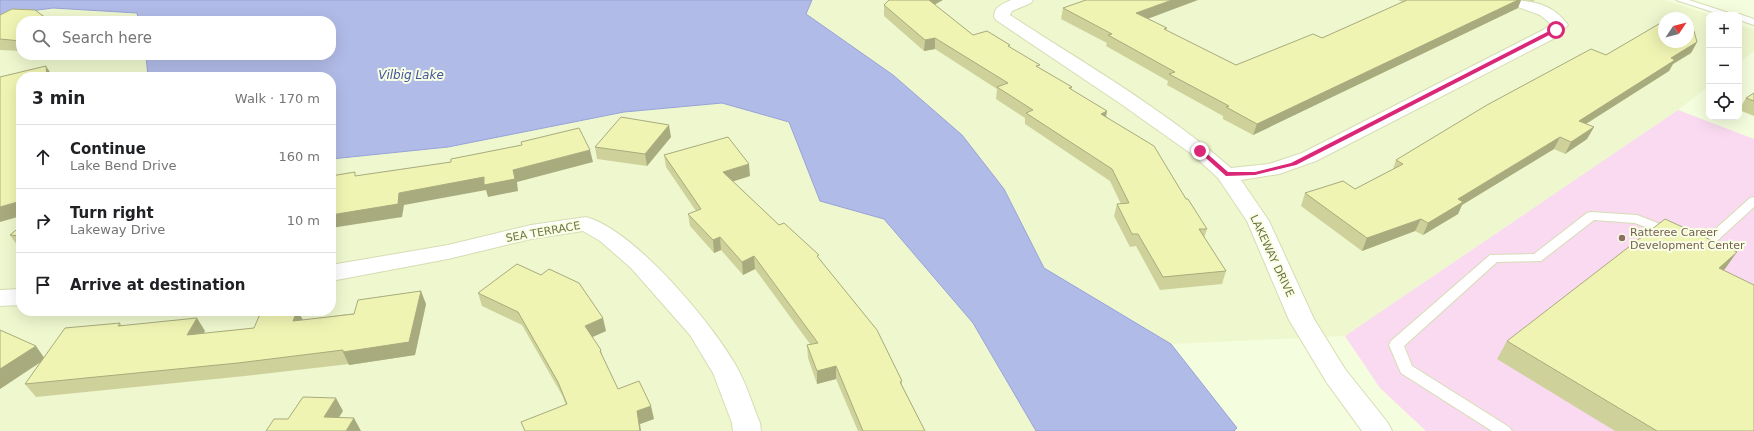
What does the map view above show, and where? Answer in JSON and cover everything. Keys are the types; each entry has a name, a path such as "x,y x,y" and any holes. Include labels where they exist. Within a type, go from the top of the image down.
{"street":[{"name":"LAKEWAY DRIVE","path":"1025,0 1006,8 1002,12 1002,17 1128,100 1200,151 1226,174 1258,221 1302,320 1336,376 1378,431"},
{"path":"1226,174 1266,172 1309,158 1549,34 1560,25 1557,20 1548,14 1512,0"},
{"name":"SEA TERRACE","path":"336,272 448,252 531,232 586,224 608,236 639,263 699,329 726,371 746,423 747,431"},
{"path":"0,298 16,297"}],"lane":[{"path":"1680,0 1721,12"},
{"path":"1742,18 1754,22"},
{"path":"1504,431 1406,369 1396,345 1494,258 1537,258 1591,216 1637,219 1703,246 1754,201"}],"shaded area":[{"path":"812,0 1665,0 1706,14 1706,88 1678,110 1345,336 1171,344 1044,268 1004,189 962,135 893,75 806,14"},
{"path":"53,8 138,13 138,16 16,16 16,60 146,60 148,72 16,72 16,316 336,316 336,158 448,147 624,112 722,103 789,122 820,201 884,219 973,323 1036,431 0,431 0,15"},
{"path":"1742,26 1754,30 1754,51 1742,61"},
{"name":"Ratteree Career Development Center","path":"1678,110 1754,139 1754,431 1426,431 1380,388 1345,336"}],"water":[{"name":"Vilbig Lake","path":"0,0 812,0 806,14 893,75 962,135 1004,189 1044,268 1171,344 1237,428 1234,431 1036,431 973,323 884,219 820,201 789,122 722,103 624,112 448,147 336,158 336,72 148,72 146,60 336,60 336,16 138,16 137,13 53,8 0,15"}],"building":[{"path":"889,0 929,0 973,35 987,31 1010,45 1008,46 1040,65 1036,66 1072,87 1069,88 1107,111 1101,114 1154,146 1186,199 1188,199 1207,229 1199,229 1226,271 1163,277 1138,234 1132,234 1117,204 1129,203 1112,169 1026,113 1033,110 997,87 1008,83 935,38 925,40 884,5"},
{"path":"1086,0 1172,0 1136,13 1167,28 1164,29 1236,65 1313,34 1322,38 1407,0 1518,0 1257,124 1226,107 1229,106 1169,74 1175,72 1108,35 1112,34 1063,8"},
{"path":"12,9 35,10 43,16 16,16 16,41 0,39 0,15"},
{"path":"1658,25 1658,48 1687,48 1671,58 1675,60 1579,121 1594,127 1571,142 1560,137 1458,199 1463,202 1428,223 1421,219 1367,238 1305,193 1343,181 1355,189 1403,164 1396,160 1487,105 1591,49 1606,55"},
{"path":"1694,31 1697,42 1694,44"},
{"path":"46,66 47,72 21,72"},
{"path":"16,73 16,202 0,207 0,77"},
{"path":"1754,93 1754,101 1746,98"},
{"path":"621,117 669,125 645,154 595,147"},
{"path":"579,128 590,150 513,170 515,179 484,185 484,177 399,193 398,204 336,214 336,175 355,172 355,176 451,162 451,159 522,145 521,142"},
{"path":"728,137 749,164 723,172 779,225 784,223 819,255 817,256 877,330 902,381 900,382 925,431 863,431 836,366 817,371 807,345 818,343 754,256 742,262 720,237 713,240 688,214 701,209 664,155"},
{"path":"1665,219 1737,252 1719,268 1754,285 1754,431 1657,431 1507,341"},
{"path":"16,230 16,236 10,235"},
{"path":"517,264 541,275 549,269 579,283 603,318 585,326 601,350 600,351 618,389 639,381 651,406 637,411 640,431 525,431 521,422 567,404 558,382 518,312 478,293"},
{"path":"421,291 409,342 343,352 343,350 238,363 25,384 65,328 120,323 118,326 197,318 187,335 254,328 259,316 295,316 293,321 354,314 358,300"},
{"path":"0,330 36,346 0,369"},
{"path":"303,397 336,398 324,417 354,418 346,431 266,431 274,419 288,419"}],"place":[{"name":"Ratteree Career Development Center","path":"1622,238"}],"route":[{"path":"1200,151 1226,174 1255,174 1294,164 1309,158 1556,30"}]}
